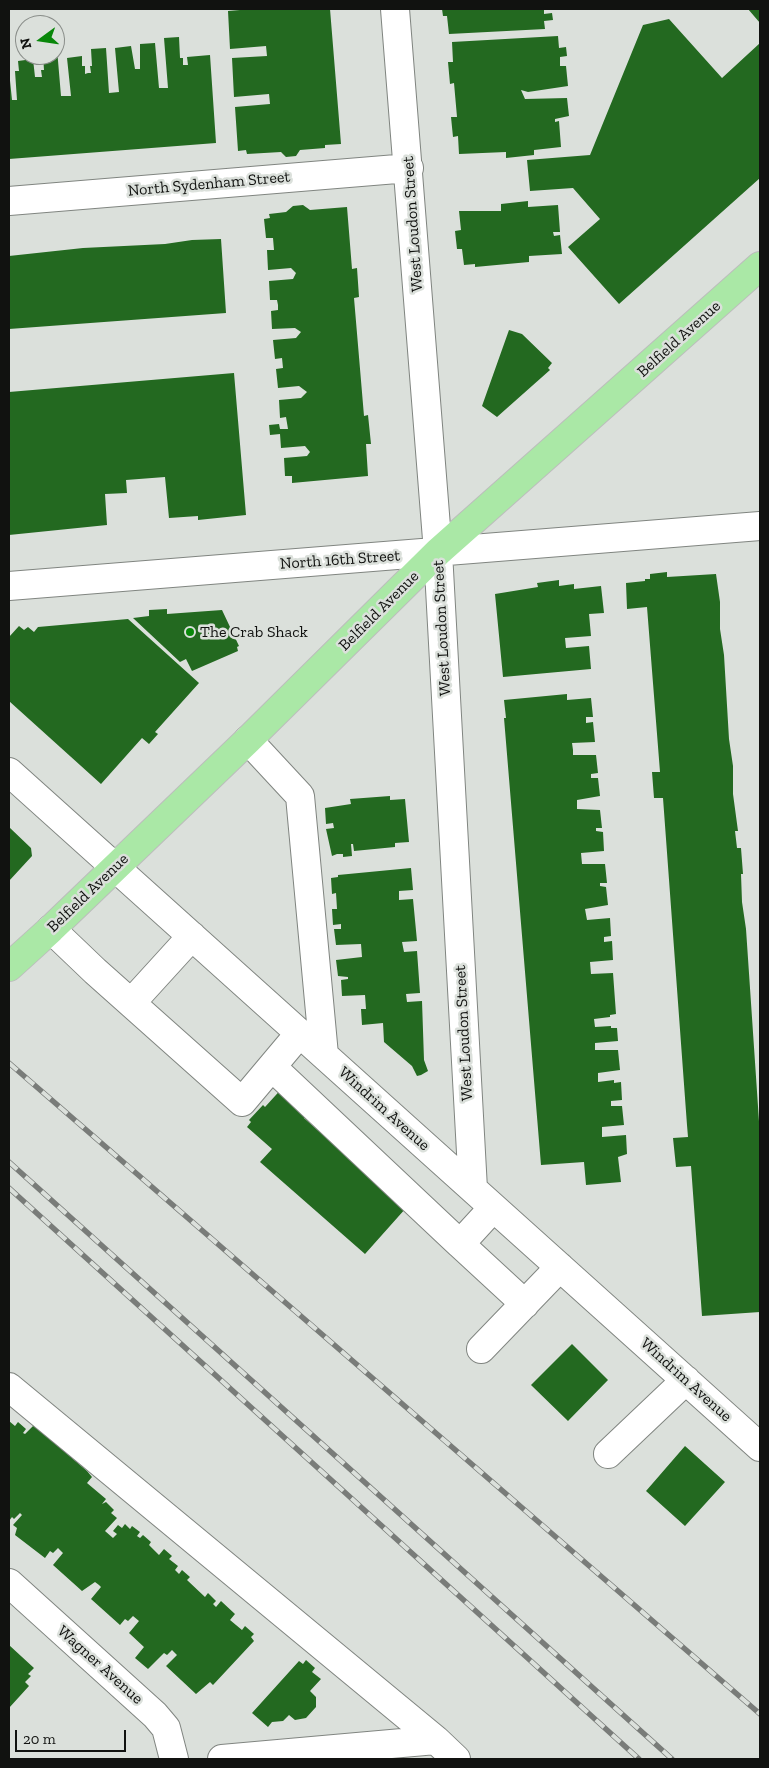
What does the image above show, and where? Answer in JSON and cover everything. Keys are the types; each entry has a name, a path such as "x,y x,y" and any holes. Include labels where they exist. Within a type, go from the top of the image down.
{"main road":[{"name":"Belfield Avenue","path":"9,967 248,740 438,552 760,266"}],"street":[{"name":"West Loudon Street","path":"395,9 438,552 473,1189"},
{"name":"North Sydenham Street","path":"9,201 408,168"},
{"name":"North 16th Street","path":"9,586 760,526"},
{"path":"248,740 300,796 324,1056"},
{"name":"Windrim Avenue","path":"9,772 760,1447"},
{"path":"51,929 242,1102 300,1033"},
{"path":"131,1003 192,936"},
{"path":"272,1067 525,1304"},
{"path":"460,1244 494,1208"},
{"path":"481,1349 560,1267"},
{"path":"608,1454 686,1380"},
{"path":"9,1386 436,1740 456,1759"},
{"name":"Wagner Avenue","path":"9,1583 155,1715 166,1728 174,1759"},
{"path":"222,1759 436,1740"}],"building":[{"path":"252,9 330,9 341,144 325,145 325,148 300,150 296,156 286,157 281,152 247,154 246,150 238,151 235,107 270,104 269,94 234,97 232,58 267,56 266,46 230,49 228,11"},
{"path":"442,9 544,9 544,14 552,13 553,20 544,21 545,29 449,34 447,16 443,16"},
{"path":"748,9 760,9 760,23"},
{"path":"669,19 722,78 760,43 760,178 619,304 568,247 600,219 573,188 530,191 527,160 590,155 643,25"},
{"path":"558,36 559,48 566,47 567,56 560,57 560,66 566,66 568,86 528,92 521,90 525,99 567,98 569,116 555,119 555,122 559,121 561,147 534,150 534,155 506,158 506,152 459,154 458,136 453,137 451,117 457,117 454,83 450,84 448,62 453,62 452,42"},
{"path":"179,37 180,58 183,58 183,65 188,65 187,57 210,55 216,143 9,159 9,71 12,100 17,100 15,71 19,71 18,65 34,65 35,77 42,77 41,70 44,70 44,65 58,65 61,96 71,96 67,58 82,56 82,66 85,66 85,74 91,73 91,49 106,48 109,93 119,92 115,48 131,46 135,69 140,69 140,44 155,43 159,88 168,88 164,38"},
{"path":"528,201 528,207 558,205 560,232 553,232 554,236 560,235 562,254 529,256 529,262 475,267 475,264 464,265 462,249 457,249 455,231 461,230 459,211 501,211 501,204"},
{"path":"303,205 310,210 347,207 352,269 357,268 359,297 354,298 364,416 368,415 371,444 366,444 368,476 292,483 292,476 285,476 284,458 307,456 310,452 305,446 281,448 280,434 270,435 269,425 279,424 280,429 288,429 286,417 280,418 279,400 301,398 307,392 299,386 278,388 276,369 283,368 282,358 275,359 273,340 296,338 301,332 295,328 272,329 271,311 278,310 278,305 277,300 270,300 269,281 293,279 296,273 291,268 268,270 267,250 274,250 273,238 266,238 264,219 270,218 269,214 286,212 293,206"},
{"path":"221,239 226,313 9,329 9,256 83,248"},
{"path":"509,330 522,334 552,363 548,368 550,370 497,417 482,406"},
{"path":"234,373 246,515 198,520 198,516 169,518 165,477 126,480 127,493 105,494 107,525 9,535 9,392"},
{"path":"667,572 667,577 716,574 720,602 720,629 724,655 729,739 733,766 733,794 738,831 735,831 737,848 741,848 743,874 741,874 742,902 746,929 760,1136 760,1312 702,1316 691,1166 676,1167 673,1138 688,1137 663,798 654,798 652,772 660,772 647,607 627,609 626,583 645,581 645,579 650,579 650,574"},
{"path":"559,580 559,586 574,584 574,589 601,586 604,613 589,614 591,636 565,638 566,648 589,646 591,669 503,677 495,594 538,587 537,583"},
{"name":"The Crab Shack","path":"167,609 167,614 222,610 239,646 237,647 238,651 192,671 186,659 180,662 133,618 149,616 149,610"},
{"path":"128,619 199,683 155,732 158,734 149,744 142,738 101,784 9,701 9,637 19,626 24,630 28,627 34,632 38,627"},
{"path":"567,694 567,700 591,698 593,717 586,717 586,723 593,722 595,742 572,743 573,755 596,755 598,773 591,774 591,778 598,778 600,796 577,800 577,809 600,810 602,828 596,828 596,831 603,832 604,851 581,853 582,864 605,864 607,883 600,883 600,886 606,887 608,905 585,909 587,920 610,918 611,936 604,937 604,942 612,941 613,960 590,962 591,974 613,973 616,1014 610,1015 610,1017 594,1019 595,1027 611,1026 611,1028 617,1028 618,1041 595,1043 595,1050 618,1050 620,1070 598,1073 598,1082 614,1080 614,1083 621,1082 622,1100 611,1101 611,1106 622,1106 624,1125 602,1127 602,1137 626,1135 627,1154 618,1157 621,1182 586,1185 584,1162 541,1165 504,718 506,718 504,700"},
{"path":"390,796 390,800 405,799 409,842 395,843 395,847 354,851 353,844 351,844 352,856 343,857 343,854 337,854 332,856 326,829 334,828 333,823 326,824 325,808 351,804 350,799"},
{"path":"9,827 31,848 32,856 9,881"},
{"path":"411,868 413,890 399,891 399,900 413,899 417,941 402,942 404,952 417,951 420,993 406,994 407,1002 422,1001 424,1060 428,1071 417,1076 412,1066 384,1042 383,1023 362,1025 361,1009 366,1009 365,995 342,996 341,980 348,979 348,977 338,976 336,960 362,957 361,944 336,945 334,929 341,929 341,924 333,925 332,909 337,909 336,893 332,894 331,878 338,877 338,875"},
{"path":"285,1085 312,1110 304,1118 406,1208 365,1254 260,1162 272,1149 247,1127 251,1122 249,1120 263,1105 265,1107"},
{"path":"572,1344 608,1380 568,1421 531,1385"},
{"path":"9,1421 15,1426 18,1422 26,1429 23,1433 25,1434 34,1425 87,1471 92,1477 87,1483 106,1499 102,1504 106,1502 114,1510 111,1513 117,1518 105,1531 113,1538 117,1534 113,1531 118,1525 122,1528 125,1524 130,1529 132,1526 140,1532 137,1536 140,1538 143,1535 151,1542 149,1545 159,1555 164,1549 172,1556 169,1559 178,1566 175,1570 179,1574 182,1570 190,1577 187,1580 205,1597 208,1593 216,1601 213,1604 216,1607 221,1601 235,1614 230,1620 242,1630 245,1626 254,1634 251,1637 254,1641 213,1685 210,1682 196,1694 166,1666 177,1655 172,1650 167,1655 164,1653 148,1669 135,1658 144,1647 129,1633 139,1621 133,1616 128,1621 125,1619 120,1625 91,1599 101,1587 99,1585 95,1582 82,1591 53,1565 63,1553 58,1548 53,1553 50,1551 45,1558 15,1535 17,1528 13,1525 22,1515 20,1513 9,1521"},
{"path":"685,1446 725,1482 685,1526 646,1491"},
{"path":"9,1645 34,1668 28,1674 31,1676 25,1682 29,1686 9,1708"},
{"path":"306,1660 315,1668 312,1672 321,1679 310,1691 316,1697 316,1707 306,1718 295,1720 289,1715 283,1721 272,1722 268,1727 252,1713 299,1661 303,1664"}],"railway":[{"path":"9,1063 760,1714"},
{"path":"9,1162 672,1759"},
{"path":"9,1188 639,1759"}],"place":[{"name":"The Crab Shack","path":"190,632"}]}
